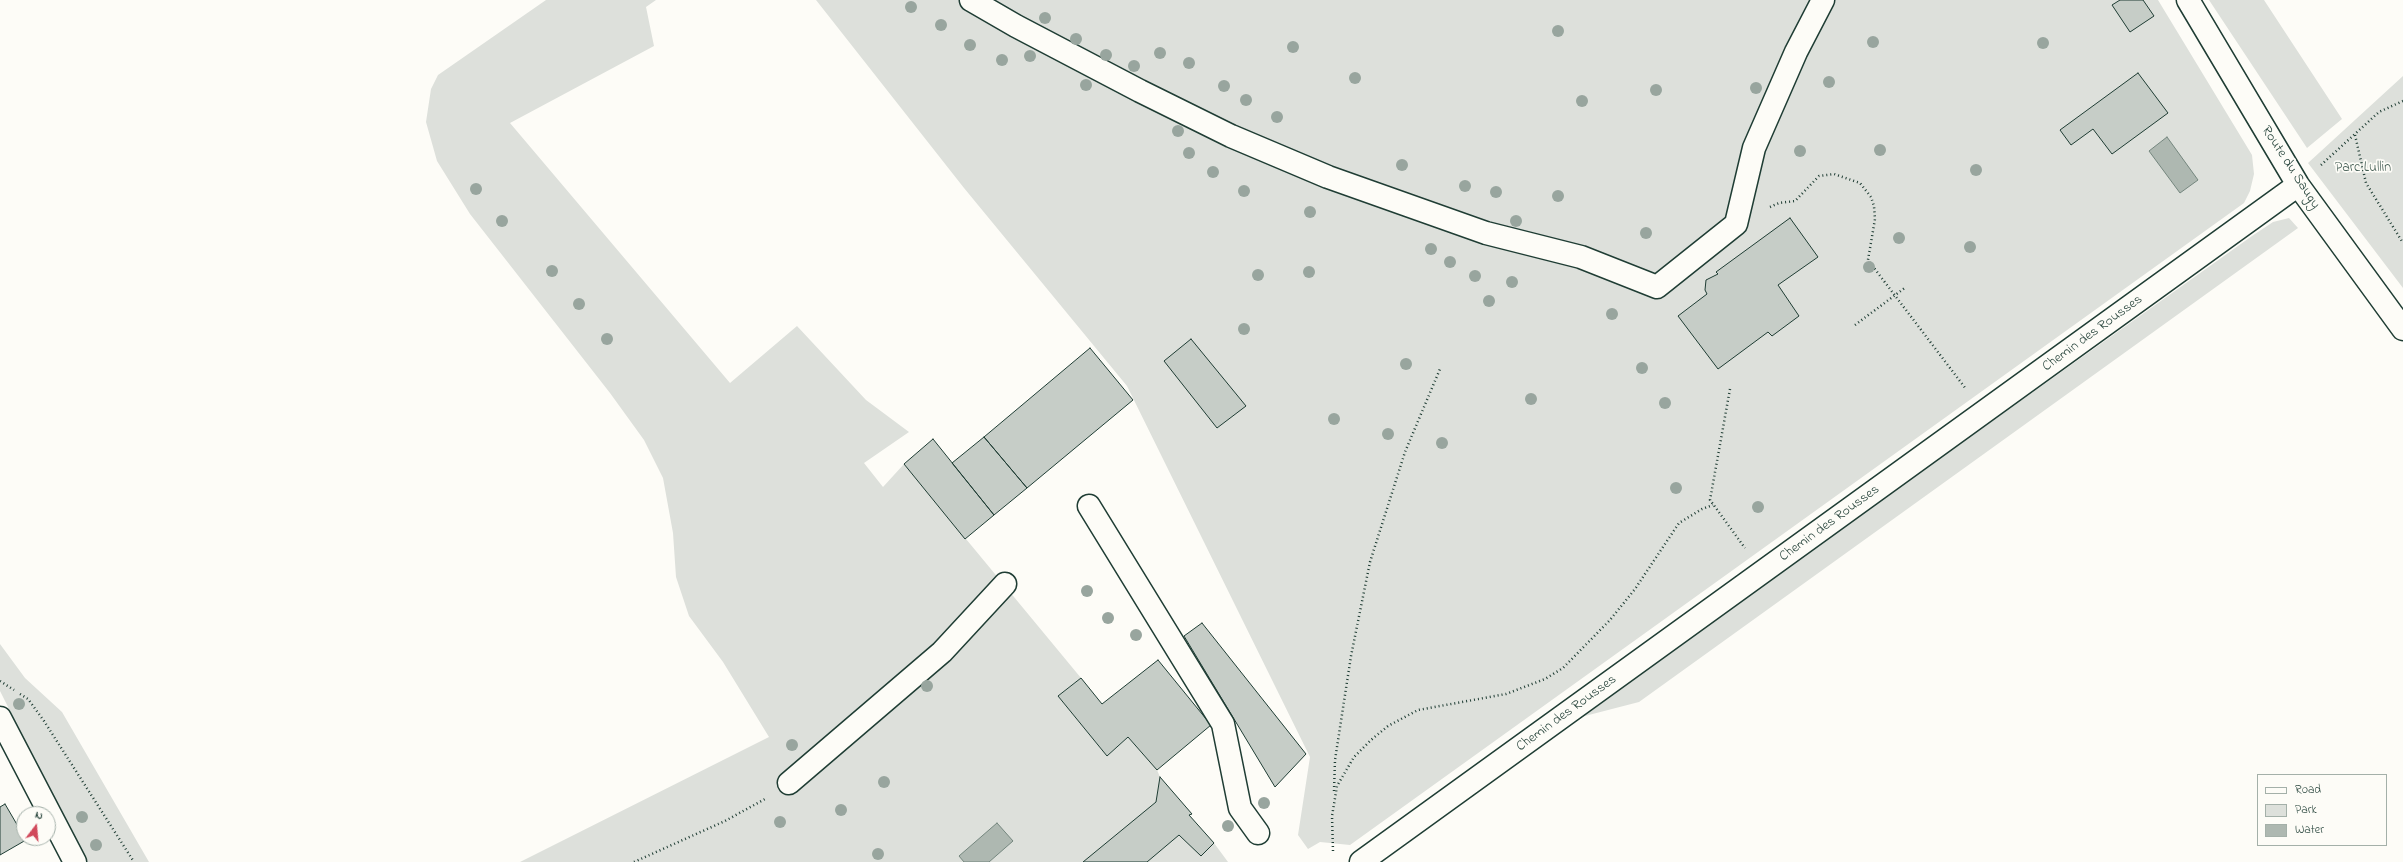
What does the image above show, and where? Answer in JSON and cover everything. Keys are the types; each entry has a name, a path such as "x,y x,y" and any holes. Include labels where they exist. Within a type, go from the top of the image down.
{"street":[{"path":"971,0 1016,26 1140,91 1232,136 1328,177 1486,234 1581,257 1657,287 1736,224 1754,148 1796,52 1823,0"},
{"name":"Route du Saugy","path":"2188,0 2298,185 2403,329"},
{"name":"Chemin des Rousses","path":"1361,862 2298,185"},
{"path":"1089,506 1222,724 1240,808 1258,833"},
{"path":"789,783 942,652 1006,584"},
{"path":"0,718 75,862"}],"path":[{"path":"2298,185 2379,112 2403,101"},
{"path":"2355,134 2366,183 2403,243"},
{"path":"1736,224 1779,203 1795,200 1819,176 1834,174 1847,177 1860,183 1871,197 1875,218 1868,260 1967,390 1961,395"},
{"path":"1855,325 1896,296 1906,287"},
{"path":"1333,855 1332,816 1335,760 1351,656 1370,562 1405,452 1440,369"},
{"path":"1730,389 1710,500 1745,548 1751,544"},
{"path":"1334,795 1337,786 1354,757 1388,726 1403,716 1418,710 1506,694 1545,679 1563,668 1579,654 1620,608 1679,523 1702,509 1713,505"},
{"path":"0,681 28,699 134,862"},
{"path":"634,862 725,821 789,783"}],"green space":[{"path":"546,0 656,0 646,7 654,46 510,123 730,383 797,326 866,400 909,432 864,463 883,487 904,464 1081,678 1058,696 1107,756 1128,737 1157,770 1160,777 1192,814 1189,815 1214,843 1228,862 520,862 769,737 723,662 689,616 676,577 673,533 663,478 644,440 610,393 470,214 437,161 426,122 431,89 438,75"},
{"path":"816,0 2158,0 2252,155 2254,174 2250,191 2244,203 1350,845 1320,842 1308,849 1298,835 1310,757 1127,386 964,188"},
{"path":"2209,0 2264,0 2342,119 2307,148"},
{"name":"Parc Lullin","path":"2403,76 2403,288 2308,163"},
{"path":"2289,218 2298,228 1639,702 1581,717 1737,603 2252,236 2273,222"},
{"path":"0,644 25,678 62,712 149,862 86,862 0,691"}],"water":[{"path":"2167,137 2198,180 2180,193 2149,151"},
{"path":"997,823 1013,841 989,862 964,862 959,856"}],"building":[{"path":"2120,0 2143,0 2154,16 2130,32 2112,5"},
{"path":"2138,73 2168,113 2112,154 2093,129 2071,145 2060,130"},
{"path":"1790,218 1818,257 1778,285 1799,316 1772,336 1768,332 1718,369 1678,316 1707,294 1705,290 1706,280 1718,274 1716,272"},
{"path":"1191,339 1246,406 1217,428 1164,361"},
{"path":"1090,348 1133,400 1027,488 984,437"},
{"path":"984,437 1027,488 994,515 952,463"},
{"path":"933,439 994,515 965,539 904,464"},
{"path":"1202,623 1306,754 1275,787 1184,636"},
{"path":"1158,660 1211,725 1157,770 1128,737 1107,756 1058,696 1081,678 1102,704"},
{"path":"1160,777 1192,814 1189,815 1214,843 1201,856 1179,835 1147,862 1083,862 1156,802"},
{"path":"5,804 16,823 16,846 0,855 0,807"}]}
